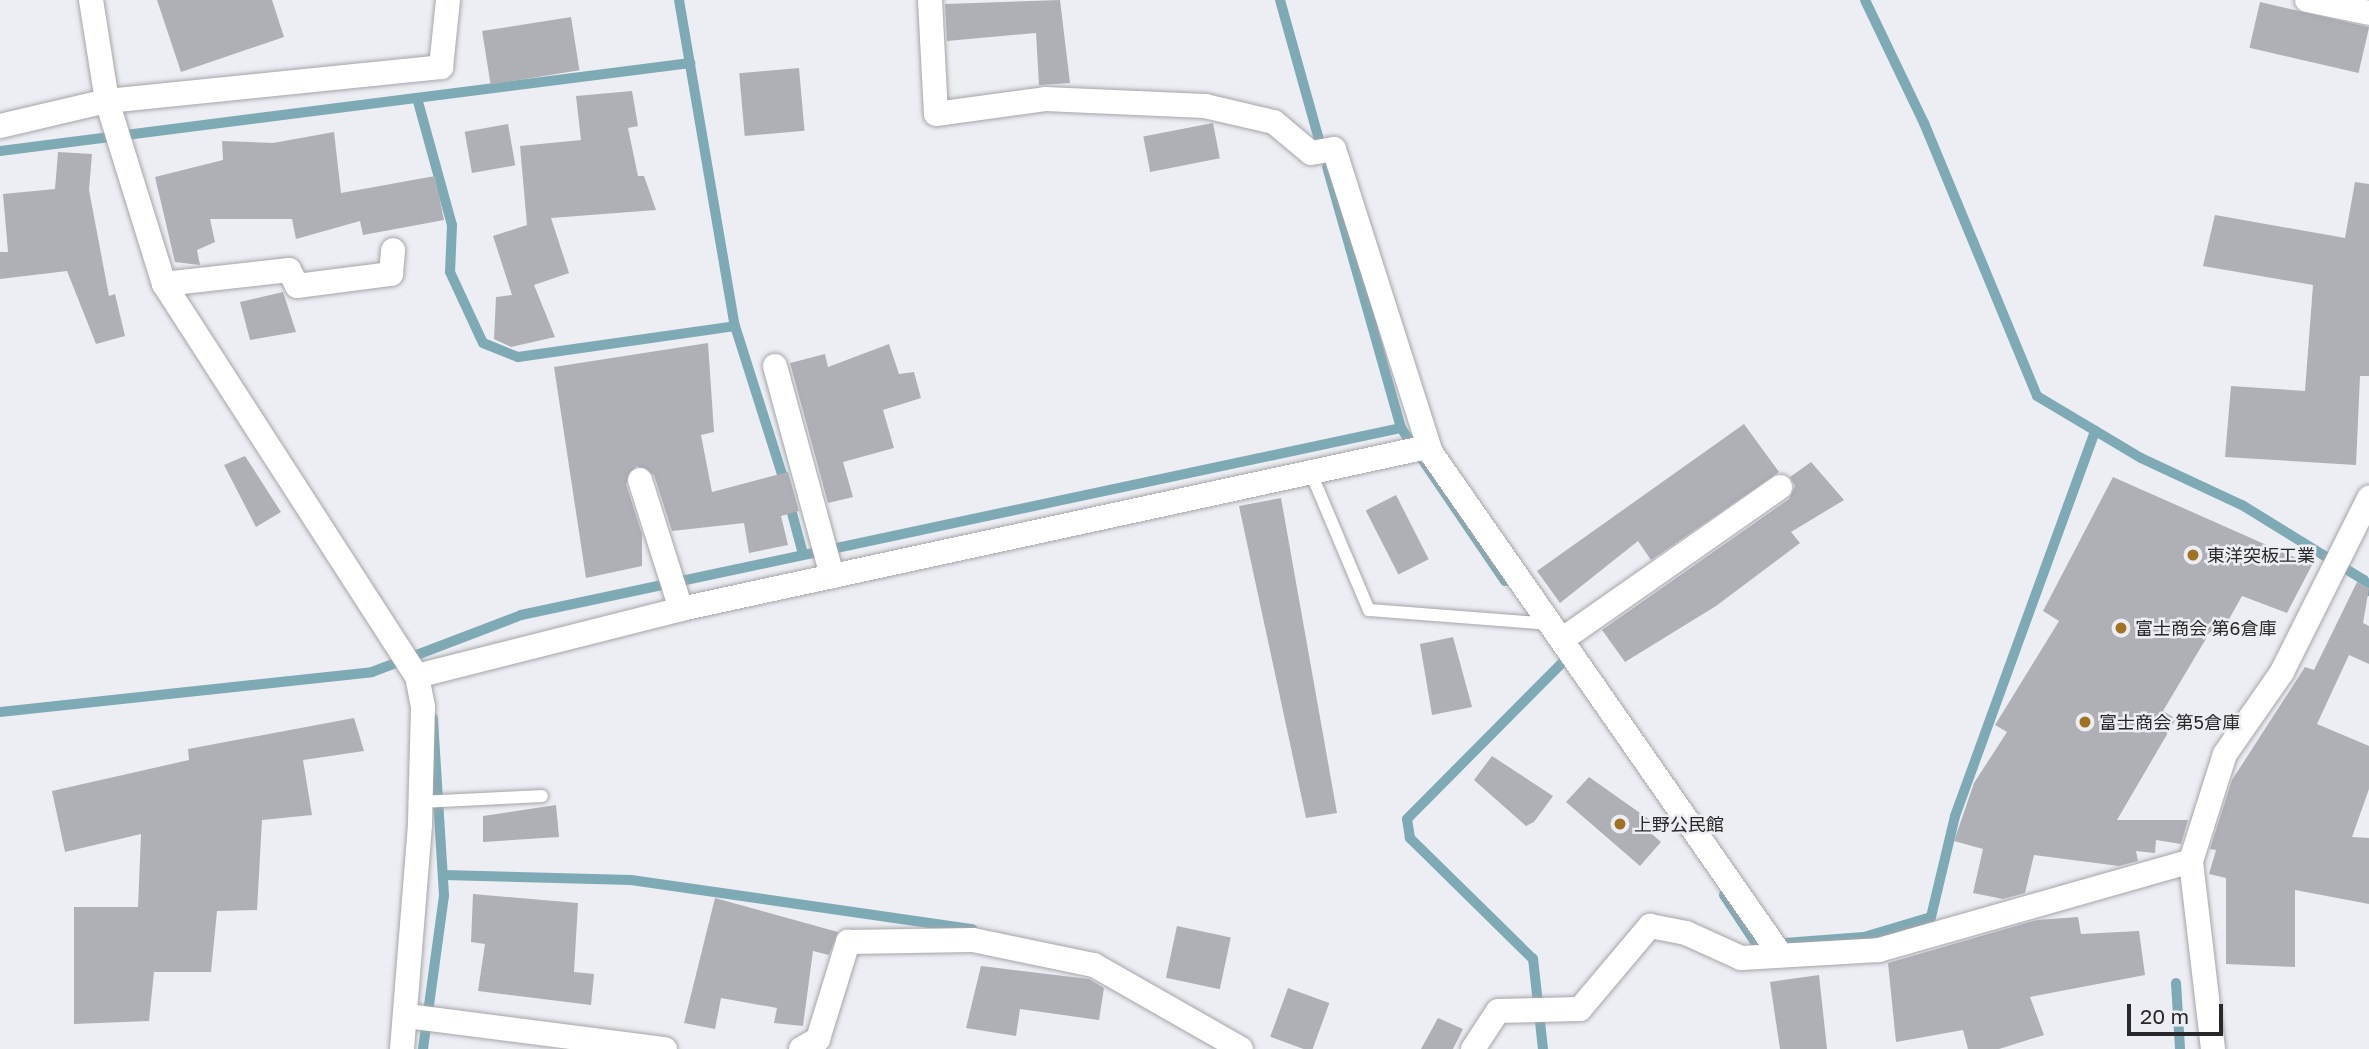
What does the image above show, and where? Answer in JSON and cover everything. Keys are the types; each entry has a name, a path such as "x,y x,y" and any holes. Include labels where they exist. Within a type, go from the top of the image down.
{"street":[{"path":"91,0 109,110 164,284 402,654 426,674"},
{"path":"0,126 441,67 448,0"},
{"path":"930,0 936,114 1045,99 1205,106 1274,122 1311,153 1334,149 1421,451 1558,631 1775,944"},
{"path":"2307,0 2369,13"},
{"path":"164,284 289,270 297,286 391,274 393,250"},
{"path":"775,366 832,576"},
{"path":"426,674 681,609 1311,472 1421,451"},
{"path":"640,480 681,609"},
{"path":"1558,631 1780,487"},
{"path":"2213,1049 2191,861 2225,754 2282,671 2369,498"},
{"path":"402,1049 422,1018 421,802 426,674"},
{"path":"1474,1049 1498,1011 1530,1013 1580,1009 1650,926 1686,933 1741,958 1775,944 1879,950 2191,861"},
{"path":"801,1049 818,1038 848,942 973,940 1094,965 1241,1049"},
{"path":"422,1018 665,1049"}],"lane":[{"path":"1311,472 1369,610 1519,622 1558,631"},
{"path":"421,802 542,796"}],"building":[{"path":"157,0 272,0 284,37 181,72"},
{"path":"1060,0 1070,83 1039,85 1036,33 947,41 945,4"},
{"path":"2260,2 2369,27 2359,73 2249,48"},
{"path":"571,17 579,70 491,84 482,31"},
{"path":"799,68 804,131 745,136 739,73"},
{"path":"632,91 638,126 628,128 638,176 644,176 656,210 551,218 569,273 534,285 555,337 511,347 494,339 496,297 512,295 493,236 527,225 520,146 581,140 576,96"},
{"path":"1213,123 1220,158 1150,172 1143,137"},
{"path":"508,124 515,165 472,173 465,132"},
{"path":"334,132 341,193 435,176 444,220 363,235 360,221 296,239 292,219 210,219 215,242 197,250 200,265 175,262 155,177 223,160 222,141 273,143"},
{"path":"58,152 92,154 89,190 109,296 115,294 125,336 96,344 67,271 0,279 0,252 8,252 3,194 55,189"},
{"path":"2355,182 2369,184 2369,376 2360,376 2356,465 2225,457 2231,386 2305,391 2313,285 2203,266 2215,215 2345,238"},
{"path":"283,292 296,332 250,340 240,302"},
{"path":"708,343 714,432 701,435 712,492 788,472 799,511 781,516 788,545 749,553 744,523 672,531 654,475 636,466 626,484 642,534 642,566 586,578 554,367"},
{"path":"889,344 899,374 914,372 921,398 883,410 894,448 843,462 853,497 828,503 790,363 825,354 828,367"},
{"path":"1744,424 1779,472 1651,560 1638,541 1560,603 1537,571"},
{"path":"245,456 281,512 256,527 224,465"},
{"path":"1811,462 1844,500 1791,532 1800,543 1716,606 1625,662 1602,630 1789,499 1795,486 1790,477"},
{"path":"2113,477 2312,565 2287,613 2242,596 2219,637 2210,632 2163,711 2176,719 2117,820 2188,820 2181,844 2156,840 2155,853 2136,851 2138,861 2119,866 2034,855 2025,893 2003,899 1973,893 1983,849 1954,841 1974,783 2007,732 1995,725 2059,621 2043,611"},
{"path":"1396,495 1429,559 1398,575 1366,510"},
{"path":"1281,498 1337,813 1306,818 1239,506"},
{"path":"2357,582 2369,588 2363,623 2369,626 2369,664 2349,655 2317,724 2369,746 2369,789 2352,837 2369,838 2369,904 2295,890 2295,967 2226,964 2226,878 2209,874 2216,850 2210,849 2232,780 2305,667 2314,670"},
{"path":"1453,637 1472,707 1432,715 1420,644"},
{"path":"354,718 364,751 303,760 312,815 262,820 257,910 217,911 211,972 154,972 149,1021 74,1024 74,907 138,907 141,834 65,852 52,791 189,760 188,749"},
{"path":"1492,756 1553,796 1534,822 1526,826 1474,780"},
{"name":"上野公民館","path":"1589,777 1650,820 1645,828 1661,842 1640,866 1566,802"},
{"path":"556,805 559,837 483,842 483,816"},
{"path":"473,894 578,903 574,972 594,974 591,1005 478,991 485,944 471,942"},
{"path":"715,898 838,932 829,955 813,951 803,1026 774,1023 777,1008 721,998 715,1029 684,1023"},
{"path":"2078,917 2081,934 2139,931 2145,975 2030,997 2044,1035 1999,1049 1968,1049 1963,1030 1896,1042 1888,963 2037,920"},
{"path":"1177,926 1231,937 1220,989 1166,978"},
{"path":"981,966 1089,979 1104,988 1099,1020 1020,1009 1016,1036 966,1028"},
{"path":"1819,975 1827,1049 1780,1049 1770,982"},
{"path":"1288,988 1329,1003 1313,1049 1304,1049 1270,1037"},
{"path":"1438,1018 1463,1029 1453,1049 1421,1049"}],"waterway":[{"path":"679,0 735,326 785,484"},
{"path":"1280,0 1322,150"},
{"path":"1865,0 1924,123 2037,396 2141,458 2242,505 2364,580 2369,591"},
{"path":"0,151 690,63"},
{"path":"417,98 452,225 450,272 483,343 518,357 735,326"},
{"path":"0,712 372,672 521,615 1401,428 1327,167"},
{"path":"1401,428 1505,581"},
{"path":"1724,895 1757,945 1864,937 1931,917 1955,816 2095,431"},
{"path":"789,502 803,554"},
{"path":"1543,1049 1533,959 1410,838 1407,819 1563,662"},
{"path":"423,1049 444,895 433,718"},
{"path":"444,875 631,880 972,929"},
{"path":"2176,983 2180,1049"}],"place":[{"name":"東洋突板工業","path":"2193,555"},
{"name":"富士商会 第6倉庫","path":"2121,628"},
{"name":"富士商会 第5倉庫","path":"2085,722"},
{"name":"上野公民館","path":"1620,824"}]}
